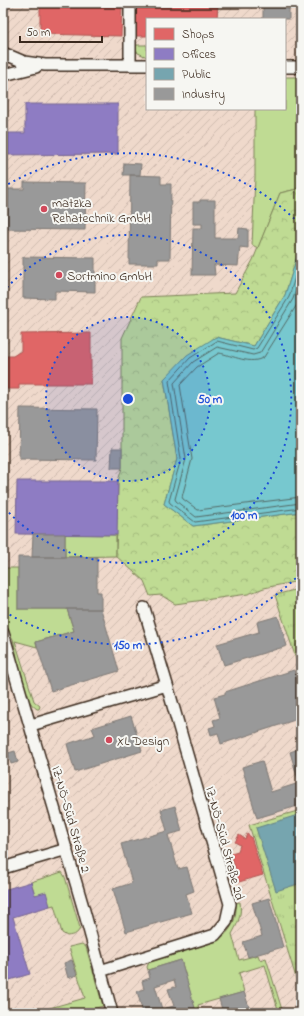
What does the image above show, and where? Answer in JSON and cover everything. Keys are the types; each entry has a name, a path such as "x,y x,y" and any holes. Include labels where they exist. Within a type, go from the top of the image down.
{"street":[{"path":"130,3 130,65"},
{"path":"3,52 24,62 45,65 146,66"},
{"path":"3,52 7,66 3,76"},
{"path":"3,76 45,65"},
{"path":"286,67 301,67"},
{"name":"IZ-NÖ-Süd Straße 2d","path":"100,971 215,935 226,922 230,904 144,608"},
{"name":"IZ-NÖ-Süd Straße 2","path":"3,633 31,725 112,1013"},
{"path":"31,725 166,685"},
{"path":"3,868 66,849"}],"shaded area":[{"path":"3,3 301,3 301,1013 3,1013"}],"green space":[{"path":"134,45 146,45 146,57 138,53"},
{"path":"286,77 301,77 301,188 280,193 258,248 252,245 255,177 255,110 286,110"},
{"path":"301,188 301,244 285,295 254,346 216,337 164,379 177,459 164,504 193,526 301,512 301,596 294,582 264,588 248,594 175,604 161,595 150,596 144,581 116,556 118,481 122,468 122,338 141,297 235,293 253,260 280,193"},
{"path":"65,534 116,535 116,556 65,557"},
{"path":"3,559 4,568 18,568 18,609 67,609 74,631 36,642 37,647 15,641 34,701 40,706 39,709 32,705 25,693 15,658 17,657 13,639 7,630 3,615"},
{"path":"298,589 301,596 301,674 275,595"},
{"path":"301,810 301,994 249,825"},
{"path":"62,872 65,877 80,928 75,934 67,936 62,933 54,905 50,906 35,895 31,882"},
{"path":"240,902 239,919 232,934 239,960 258,955 260,960 266,958 283,1013 279,1013 265,965 239,973 244,992 198,1005 200,1013 196,1013 181,960 148,970 147,967 149,962 220,939 228,931 234,921 236,903"},
{"path":"82,944 86,947 103,1006 78,1013 32,1013 85,998 69,947"}],"water":[{"path":"301,244 301,512 193,526 164,504 177,459 164,379 187,355 216,337 254,346 285,295"}],"building: Shops":[{"path":"40,3 122,3 121,36 40,34"},
{"path":"135,3 218,3 217,18 146,18 146,36 135,36"},
{"path":"91,333 91,384 19,384 19,389 3,389 3,356 13,356 21,351 21,334"},
{"path":"247,834 251,837 263,875 239,882 231,853 238,851 240,845 235,842 239,835 245,839"}],"building: Offices":[{"path":"25,104 118,104 118,154 3,155 3,133 25,133"},
{"path":"17,481 118,481 117,535 16,534"},
{"path":"31,882 35,895 46,892 50,906 13,917 30,974 3,982 3,890"}],"building: Public":[{"path":"301,814 301,883 276,891 256,828"}],"building: Industry":[{"path":"263,3 289,3 289,19 263,18"},
{"path":"124,163 141,164 140,175 123,175"},
{"path":"130,175 161,176 161,184 171,184 170,259 158,259 158,264 129,264"},
{"name":"matzka Rehatechnik GmbH","path":"24,182 86,183 85,230 3,229 3,189 24,189"},
{"path":"200,200 215,200 215,238 238,238 239,228 248,229 248,248 240,247 238,266 214,265 215,275 192,275 193,228 202,228 202,224 193,224 193,202 200,202"},
{"name":"Sortmino GmbH","path":"23,257 95,258 95,292 55,291 55,299 23,298"},
{"path":"20,408 97,409 96,460 19,459"},
{"path":"112,448 122,448 122,468 111,468"},
{"path":"33,534 65,534 65,557 32,557"},
{"path":"18,557 97,557 97,592 101,592 101,609 18,609"},
{"path":"67,609 101,609 119,671 51,691 36,642 74,631"},
{"path":"278,616 287,646 224,665 217,644 259,632 257,622"},
{"path":"294,670 301,693 301,718 221,744 218,733 211,735 209,728 215,726 213,720 220,718 214,697 225,694 225,692"},
{"name":"XL Design","path":"131,716 142,751 75,772 67,744 95,735 92,728"},
{"path":"301,748 301,805 257,818 242,767 262,761 271,792 299,783 290,752"},
{"path":"15,751 18,762 11,764 8,753"},
{"path":"175,806 182,831 168,835 178,869 187,867 194,891 186,894 192,913 126,932 113,889 132,883 121,844 167,831 161,810"},
{"path":"269,898 283,947 248,957 243,942 262,936 252,903"},
{"path":"72,960 77,975 68,978 64,963"},
{"path":"181,960 195,1008 178,1013 143,1013 137,991 144,989 142,981 150,978 148,970","holes":["174,980 176,987 168,989 174,1006 162,1009 155,986"]},
{"path":"244,992 251,1013 223,1013 219,999"}],"place":[{"name":"matzka Rehatechnik GmbH","path":"44,209"},
{"name":"Sortmino GmbH","path":"59,275"},
{"name":"XL Design","path":"109,740"}]}
